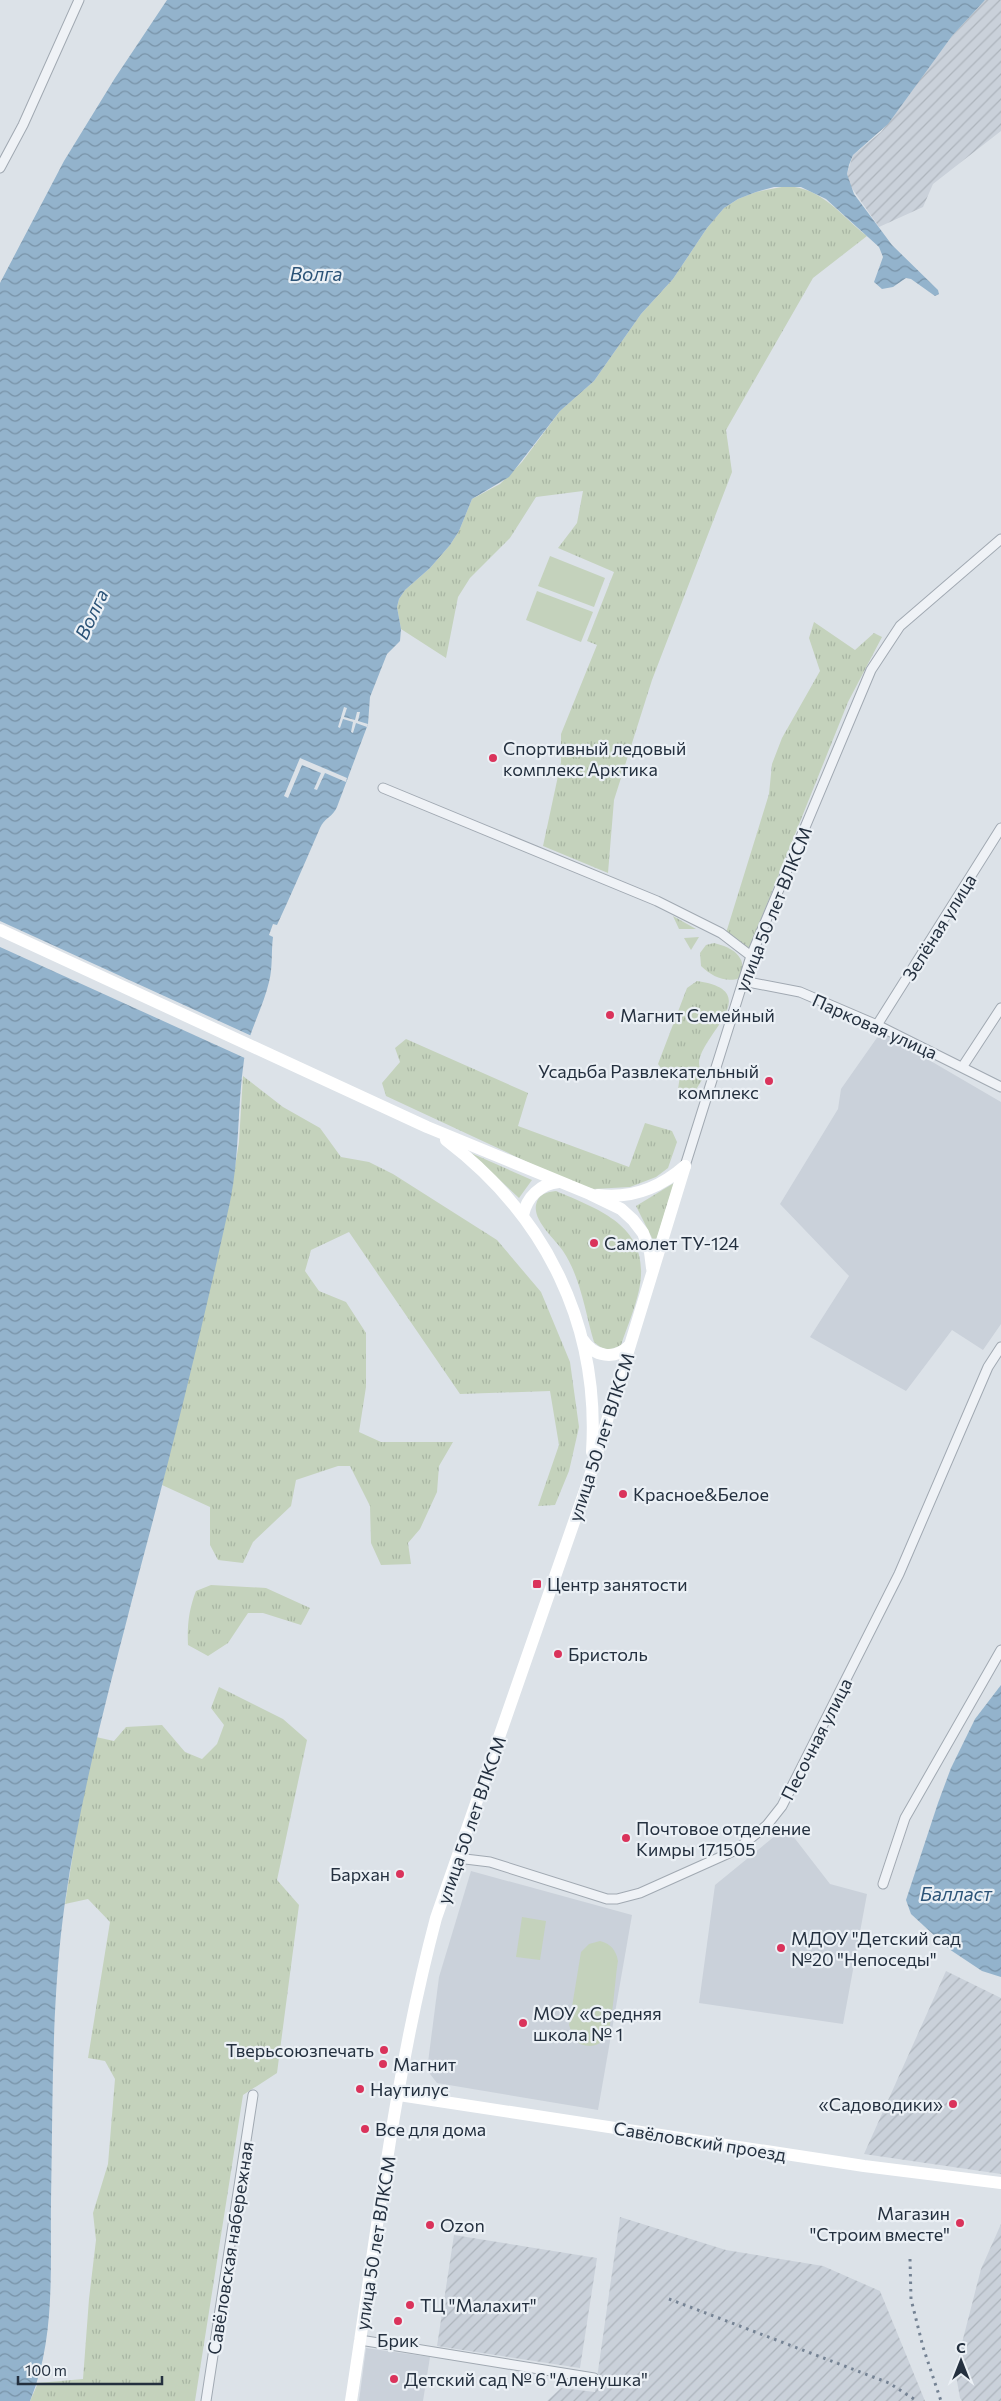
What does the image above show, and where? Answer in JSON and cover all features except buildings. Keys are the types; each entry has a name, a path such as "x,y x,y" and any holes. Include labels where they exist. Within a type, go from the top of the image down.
{"main road":[{"path":"0,930 427,1127 590,1194 620,1209 638,1226 649,1248 651,1276"},
{"path":"427,1127 479,1167 523,1215 545,1248 563,1284 584,1340 592,1409 589,1479"},
{"path":"590,1194 614,1196 637,1193 659,1185 685,1166"},
{"name":"улица 50 лет ВЛКСМ","path":"351,2401 399,2094 436,1918 589,1479 685,1166"},
{"path":"523,1215 528,1201 535,1192 548,1184 559,1182"},
{"path":"584,1340 592,1350 605,1355 618,1354 629,1346"},
{"name":"Савёловский проезд","path":"399,2094 864,2166 1001,2183"}],"street":[{"path":"0,168 22,125 79,0"},
{"name":"улица 50 лет ВЛКСМ","path":"685,1166 751,956 871,670 900,626 1001,539"},
{"path":"383,788 657,901 721,933 751,956"},
{"name":"Зелёная улица","path":"876,1025 1001,828"},
{"name":"Парковая улица","path":"743,981 800,992 963,1066 1001,1087"},
{"path":"963,1066 1001,1008"},
{"name":"Песочная улица","path":"457,1858 490,1862 607,1899 617,1899 640,1893 736,1850 767,1825 782,1806 898,1574 988,1367 1001,1347"},
{"path":"883,1884 905,1818 1001,1650"},
{"name":"Савёловская набережная","path":"206,2401 253,2095"},
{"path":"360,2340 594,2378"}],"shaded area":[{"path":"985,0 1001,0 1001,131 933,184 923,207 879,227 849,184 847,174 853,155 881,132 952,36"},
{"path":"881,1032 1001,1102 1001,1324 983,1350 952,1330 906,1391 810,1337 849,1276 780,1204 838,1109 841,1089"},
{"name":"МДОУ \"Детский сад №20 \"Непоседы\"","path":"786,1827 830,1884 867,1894 843,2024 699,2003 715,1885"},
{"name":"МОУ «Средняя школа № 1","path":"471,1871 632,1915 598,2110 437,2083 427,2070 439,1977"},
{"path":"946,1971 1001,1998 1001,2174 864,2154"},
{"path":"620,2217 726,2250 823,2266 880,2291 925,2401 547,2401 561,2388 595,2392"},
{"path":"1001,2224 1001,2401 962,2401 955,2370 981,2269"},
{"path":"454,2235 597,2258 580,2368 437,2346"},
{"name":"Детский сад № 6 \"Аленушка\"","path":"366,2348 430,2357 423,2401 359,2401"}],"green space":[{"path":"787,186 800,188 821,197 867,236 813,278 726,430 732,472 652,680 614,800 608,873 543,846 561,762 561,734 597,645 587,641 614,572 558,548 577,523 583,491 536,497 510,538 470,578 458,597 446,658 401,629 397,607 399,599 405,590 430,568 450,545 459,531 472,499 500,484 522,462 560,411 594,381 641,314 673,279 707,228 724,208 738,199 756,192"},
{"path":"550,556 605,578 594,607 538,586"},
{"path":"537,591 593,612 581,642 526,620"},
{"path":"814,622 855,650 874,633 882,637 848,702 749,949 726,933 769,794 772,764 782,738 820,671 809,638"},
{"path":"673,916 696,929 679,929"},
{"path":"699,937 691,950 684,938"},
{"path":"714,943 727,947 737,954 742,963 742,977 731,980 720,978 701,966 700,953 706,945"},
{"path":"697,981 717,986 727,994 729,1004 725,1015 702,1052 699,1063 703,1078 694,1093 678,1089 680,1076 661,1068 658,1064 687,988"},
{"path":"406,1039 528,1093 518,1126 629,1167 645,1123 672,1131 677,1142 668,1168 656,1177 630,1187 593,1189 564,1179 386,1096 382,1083 400,1062 395,1048"},
{"path":"243,1076 283,1107 320,1128 341,1157 369,1162 393,1174 497,1240 541,1292 570,1362 579,1427 569,1471 555,1505 538,1506 559,1445 550,1391 460,1394 349,1232 311,1250 305,1271 319,1291 346,1302 366,1333 366,1387 359,1432 381,1442 453,1442 439,1466 437,1492 420,1529 408,1543 411,1564 381,1565 371,1543 370,1506 350,1466 338,1466 296,1480 291,1506 253,1542 243,1563 218,1560 210,1545 210,1507 162,1485 230,1198 239,1142"},
{"path":"471,1153 532,1180 519,1198"},
{"path":"674,1183 655,1244 636,1206"},
{"path":"556,1191 591,1206 620,1225 631,1237 638,1251 641,1269 639,1290 621,1345 614,1348 607,1349 594,1342 574,1272 563,1251 545,1230 538,1217 536,1205 539,1198 546,1193"},
{"path":"211,1585 266,1588 310,1608 301,1625 263,1613 248,1613 228,1643 208,1656 188,1645 188,1631 190,1611 196,1591"},
{"path":"219,1687 283,1719 307,1740 277,1880 299,1905 277,2073 243,2095 195,2401 30,2401 38,2383 83,2379 96,2240 93,2213 108,2164 115,2079 105,2061 88,2058 110,1922 88,1899 65,1904 82,1797 96,1737 114,1741 126,1727 162,1725 185,1752 202,1759 217,1744 224,1725 211,1708"},
{"path":"522,1917 546,1921 540,1960 516,1957"},
{"path":"600,1941 612,1948 618,1961 612,2010 607,2035 600,2043 587,2046 574,2040 569,2025 581,1952 589,1944"}],"water":[{"name":"Волга","path":"167,0 985,0 952,36 888,124 853,155 847,174 854,194 892,245 938,290 939,294 935,296 911,279 906,278 893,287 882,289 874,282 883,257 879,247 826,199 801,187 774,187 738,199 724,208 707,228 673,279 641,314 594,381 560,411 509,477 472,499 459,531 450,545 430,568 405,590 399,599 397,607 401,629 400,641 387,654 370,697 368,724 337,807 322,825 277,925 273,924 269,935 273,937 270,976 244,1060 230,1202 187,1388 88,1777 65,1902 60,1939 55,2014 51,2277 48,2328 44,2353 30,2401 0,2401 0,283 64,161 115,78"},
{"name":"Балласт","path":"1001,1685 1001,1977 982,1971 949,1949 911,1914 906,1900 951,1768 975,1719"}],"pier":[{"path":"344,707 347,708 344,717 355,720 357,712 360,712 358,721 368,724 367,727 356,723 353,733 351,732 353,722 343,719 340,728 338,727"},
{"path":"300,758 347,778 346,782 325,773 317,790 314,789 321,773 302,765 288,798 284,796"},
{"path":"0,921 254,1037 247,1059 0,947"}],"railway":[{"path":"910,2259 911,2299 923,2347 941,2401"},
{"path":"669,2299 889,2383 917,2401"}],"place":[{"name":"Спортивный ледовый комплекс Арктика","path":"493,758"},
{"name":"Магнит Семейный","path":"610,1015"},
{"name":"Усадьба Развлекательный комплекс","path":"769,1081"},
{"name":"Самолет ТУ-124","path":"594,1243"},
{"name":"Красное&Белое","path":"623,1494"},
{"name":"Центр занятости","path":"537,1584"},
{"name":"Бристоль","path":"558,1654"},
{"name":"Почтовое отделение Кимры 171505","path":"626,1838"},
{"name":"Бархан","path":"400,1874"},
{"name":"МДОУ \"Детский сад №20 \"Непоседы\"","path":"781,1948"},
{"name":"МОУ «Средняя школа № 1","path":"523,2023"},
{"name":"Тверьсоюзпечать","path":"384,2050"},
{"name":"Магнит","path":"383,2064"},
{"name":"Наутилус","path":"360,2089"},
{"name":"«Садоводики»","path":"953,2104"},
{"name":"Все для дома","path":"365,2129"},
{"name":"Магазин \"Строим вместе\"","path":"960,2223"},
{"name":"Ozon","path":"430,2225"},
{"name":"ТЦ \"Малахит\"","path":"410,2305"},
{"name":"Брик","path":"398,2321"},
{"name":"Детский сад № 6 \"Аленушка\"","path":"394,2379"}]}
